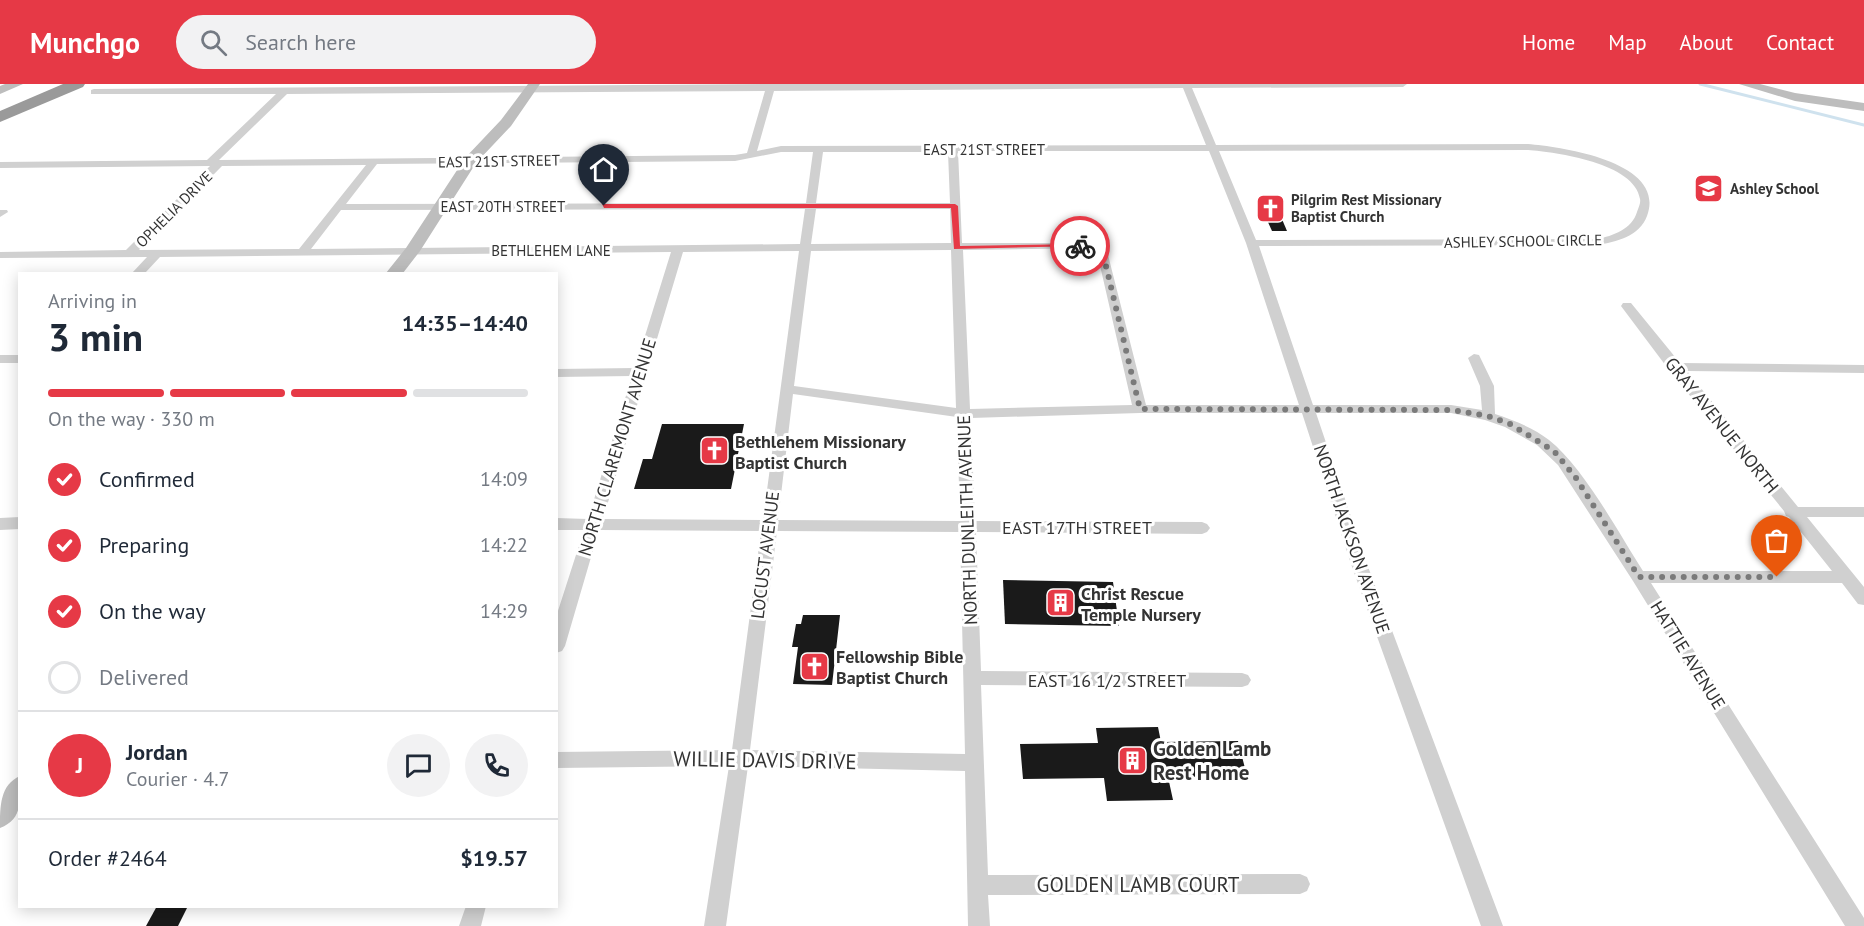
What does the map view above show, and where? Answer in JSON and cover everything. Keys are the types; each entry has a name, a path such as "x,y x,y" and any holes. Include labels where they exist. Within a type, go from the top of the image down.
{"highway":[{"path":"0,104 56,84"},
{"path":"0,111 76,84"},
{"path":"0,117 76,84"}],"street":[{"path":"0,90 17,84"},
{"name":"OPHELIA DRIVE","path":"129,254 238,139 257,115 291,84"},
{"name":"NORTH JACKSON AVENUE","path":"1186,84 1252,243 1359,564 1492,926"},
{"path":"94,92 282,92 532,87 1403,84"},
{"path":"1745,84 1795,97 1864,107"},
{"path":"950,85 953,96"},
{"path":"395,272 412,251 470,161 506,123 532,87"},
{"path":"751,155 771,87"},
{"name":"EAST 21ST STREET","path":"0,165 470,161 751,155 781,149 1213,148"},
{"name":"ASHLEY SCHOOL CIRCLE","path":"1213,148 1555,149 1579,154 1612,166 1638,185 1645,201 1643,215 1634,226 1617,238 1598,242 1252,243"},
{"name":"LOCUST AVENUE","path":"715,926 740,758 768,527 813,205 818,149"},
{"name":"NORTH DUNLEITH AVENUE","path":"952,149 968,527 979,926"},
{"path":"302,253 374,161"},
{"name":"EAST 20TH STREET","path":"338,207 955,206"},
{"name":"BETHLEHEM LANE","path":"0,255 1101,245 1140,409"},
{"name":"NORTH CLAREMONT AVENUE","path":"558,640 678,249"},
{"path":"139,272 158,253"},
{"name":"GRAY AVENUE NORTH","path":"1627,306 1791,512 1864,599"},
{"path":"1474,358 1487,381 1491,400 1488,416"},
{"path":"0,359 18,359"},
{"path":"1674,367 1864,369"},
{"path":"558,373 641,372"},
{"name":"HATTIE AVENUE","path":"788,389 964,414 1140,409 1451,410 1488,416 1510,424 1542,442 1563,461 1639,577 1857,926"},
{"path":"1791,512 1864,512"},
{"path":"0,524 18,523"},
{"name":"EAST 17TH STREET","path":"558,524 1202,528"},
{"path":"1639,577 1846,577"},
{"name":"EAST 16 1/2 STREET","path":"971,678 1242,680"},
{"name":"WILLIE DAVIS DRIVE","path":"558,760 740,758 973,763"},
{"path":"0,815 18,791"},
{"name":"GOLDEN LAMB COURT","path":"977,885 1300,884"},
{"path":"470,926 476,908"}],"building":[{"name":"Pilgrim Rest Missionary Baptist Church","path":"1257,198 1273,198 1287,231 1272,231"},
{"name":"Bethlehem Missionary Baptist Church","path":"662,424 744,424 731,489 634,489 643,459 652,459"},
{"name":"Christ Rescue Temple Nursery","path":"1003,580 1113,582 1119,626 1005,624"},
{"name":"Fellowship Bible Baptist Church","path":"803,615 840,615 832,685 793,684 798,647 792,647 796,624 801,624"},
{"name":"Golden Lamb Rest Home","path":"1158,727 1161,742 1238,741 1247,776 1168,777 1173,800 1107,801 1104,778 1023,779 1020,744 1098,743 1096,728"},
{"path":"156,908 187,908 178,926 146,926"}],"waterway":[{"path":"1700,84 1864,125"}],"way so far":[{"path":"1080,246 1101,245 1140,409 1451,410 1488,416 1510,424 1554,451 1563,461 1639,577 1777,577"}],"place":[{"name":"Ashley School","path":"1709,188"},
{"name":"Pilgrim Rest Missionary Baptist Church","path":"1270,208"},
{"name":"Bethlehem Missionary Baptist Church","path":"714,451"},
{"name":"Christ Rescue Temple Nursery","path":"1060,603"},
{"name":"Fellowship Bible Baptist Church","path":"815,666"},
{"name":"Golden Lamb Rest Home","path":"1132,760"}],"route":[{"path":"604,206 955,206 957,248 1080,246"}]}
